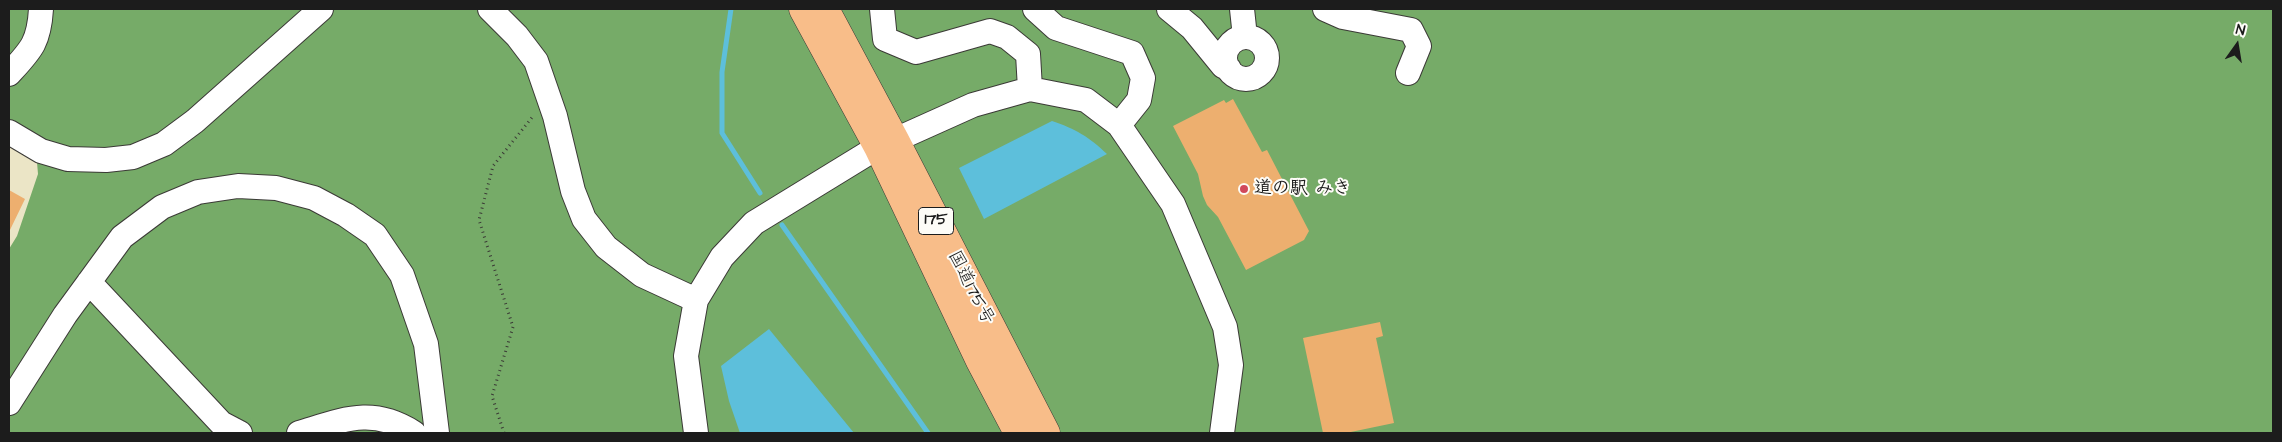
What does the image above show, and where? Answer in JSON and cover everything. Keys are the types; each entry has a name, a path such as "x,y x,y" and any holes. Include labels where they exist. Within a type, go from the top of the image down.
{"highway":[{"name":"国道175号","path":"803,9 887,143 1046,433"},
{"name":"国道175号","path":"825,9 887,143 980,361 1018,433"}],"street":[{"path":"9,74 32,49 40,29 41,9"},
{"path":"9,132 41,151 68,159 106,160 133,157 164,144 195,121 321,9"},
{"path":"490,9 517,36 536,62 550,102 573,191 584,220 606,247 642,275 696,300"},
{"path":"882,9 885,39 916,52 990,31 1007,37 1028,54 1030,89"},
{"path":"1035,9 1056,28 1132,53 1143,78 1139,100 1119,125"},
{"path":"1169,9 1192,28 1223,66 1240,78 1247,79 1260,74 1266,63 1266,50 1257,41 1245,37 1238,39 1228,49 1226,63 1229,69"},
{"path":"1242,9 1245,37"},
{"path":"1325,9 1343,17 1398,17 1411,30 1419,46 1408,73"},
{"path":"696,433 686,356 696,300 722,258 754,223 887,143 973,105 1030,89 1086,100 1119,125 1174,204 1225,326 1231,365 1222,433"},
{"path":"9,403 65,314 122,237 162,207 198,192 238,186 276,188 314,198 346,214 375,235 402,275 426,344 437,433"},
{"path":"89,282 221,423 240,433"},
{"path":"299,433 350,418 377,418 403,426 414,433"}],"path":[{"path":"504,433 492,396 513,327 479,220 493,166 538,109 550,102"}],"green space":[{"path":"9,9 2273,9 2273,433 9,433 9,249 17,236 38,174 35,139 9,122"}],"water":[{"path":"1052,121 1082,134 1107,154 984,219 959,168"},
{"path":"769,329 854,433 740,433 729,401 721,366"}],"building":[{"name":"道の駅 みき","path":"1233,99 1262,152 1267,150 1309,231 1304,240 1246,270 1218,217 1207,205 1198,174 1173,126 1224,100 1226,103"},
{"path":"9,190 25,199 9,232"},
{"path":"1380,322 1383,336 1376,338 1394,423 1346,433 1323,433 1303,338"}],"waterway":[{"path":"731,9 722,72 722,133 760,193"},
{"path":"782,225 928,433"}],"place":[{"name":"道の駅 みき","path":"1244,189"}]}
